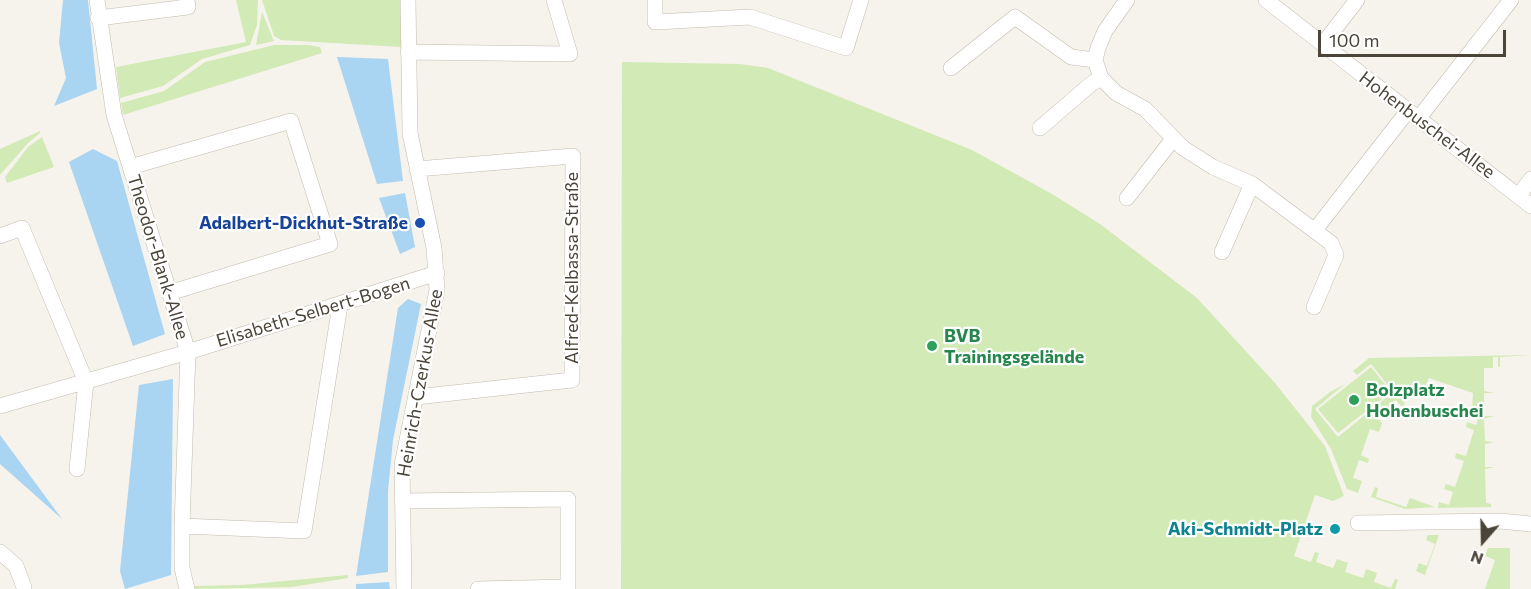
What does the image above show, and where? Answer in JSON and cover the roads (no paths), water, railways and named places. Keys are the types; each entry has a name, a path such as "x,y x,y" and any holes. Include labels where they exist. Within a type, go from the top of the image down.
{"street":[{"name":"Theodor-Blank-Allee","path":"97,0 114,115 188,352 182,526 183,568 187,589"},
{"path":"98,18 188,7 188,0"},
{"name":"Heinrich-Czerkus-Allee","path":"404,589 402,465 435,306 437,273 408,117 408,0"},
{"path":"408,52 570,54 554,0"},
{"path":"655,0 655,22 750,17 846,48 861,0"},
{"path":"1127,0 1105,31 1095,60 1101,78 1116,93 1145,109 1173,139 1213,167 1252,184 1331,243 1335,255 1314,307"},
{"name":"Hohenbuschei-Allee","path":"1266,0 1412,116 1531,206"},
{"path":"1323,44 1357,0"},
{"path":"1316,230 1511,0"},
{"path":"951,68 1015,17 1071,57 1095,60"},
{"path":"1040,128 1101,78"},
{"path":"130,167 291,121 330,244 170,293"},
{"path":"1127,198 1173,139"},
{"name":"Alfred-Kelbassa-Straße","path":"416,397 572,380 573,156 417,169"},
{"path":"1519,195 1531,179"},
{"path":"1222,252 1252,184"},
{"path":"0,236 22,228 86,382 77,469"},
{"name":"Elisabeth-Selbert-Bogen","path":"0,406 188,352 437,273"},
{"path":"182,526 304,531 340,305"},
{"path":"402,501 568,499 568,587 478,589"},
{"path":"1500,520 1508,517 1531,516"},
{"path":"1358,523 1500,520 1531,525"},
{"path":"0,552 16,566 24,587"}],"water":[{"path":"63,0 88,0 97,89 54,106 66,78 59,43"},
{"path":"337,57 388,59 403,181 377,184"},
{"path":"93,149 117,161 165,334 133,346 69,162"},
{"path":"405,193 415,247 400,254 379,198"},
{"path":"408,299 421,304 393,440 388,491 388,572 356,576 398,308"},
{"path":"173,379 171,575 125,589 120,571 139,385"},
{"path":"0,435 62,519 0,464"},
{"path":"389,582 390,589 356,589 356,584"}],"place":[{"name":"Adalbert-Dickhut-Straße","path":"420,223"},
{"name":"BVB Trainingsgelände","path":"932,346"},
{"name":"Bolzplatz Hohenbuschei","path":"1354,400"},
{"name":"Aki-Schmidt-Platz","path":"1335,529"}]}
